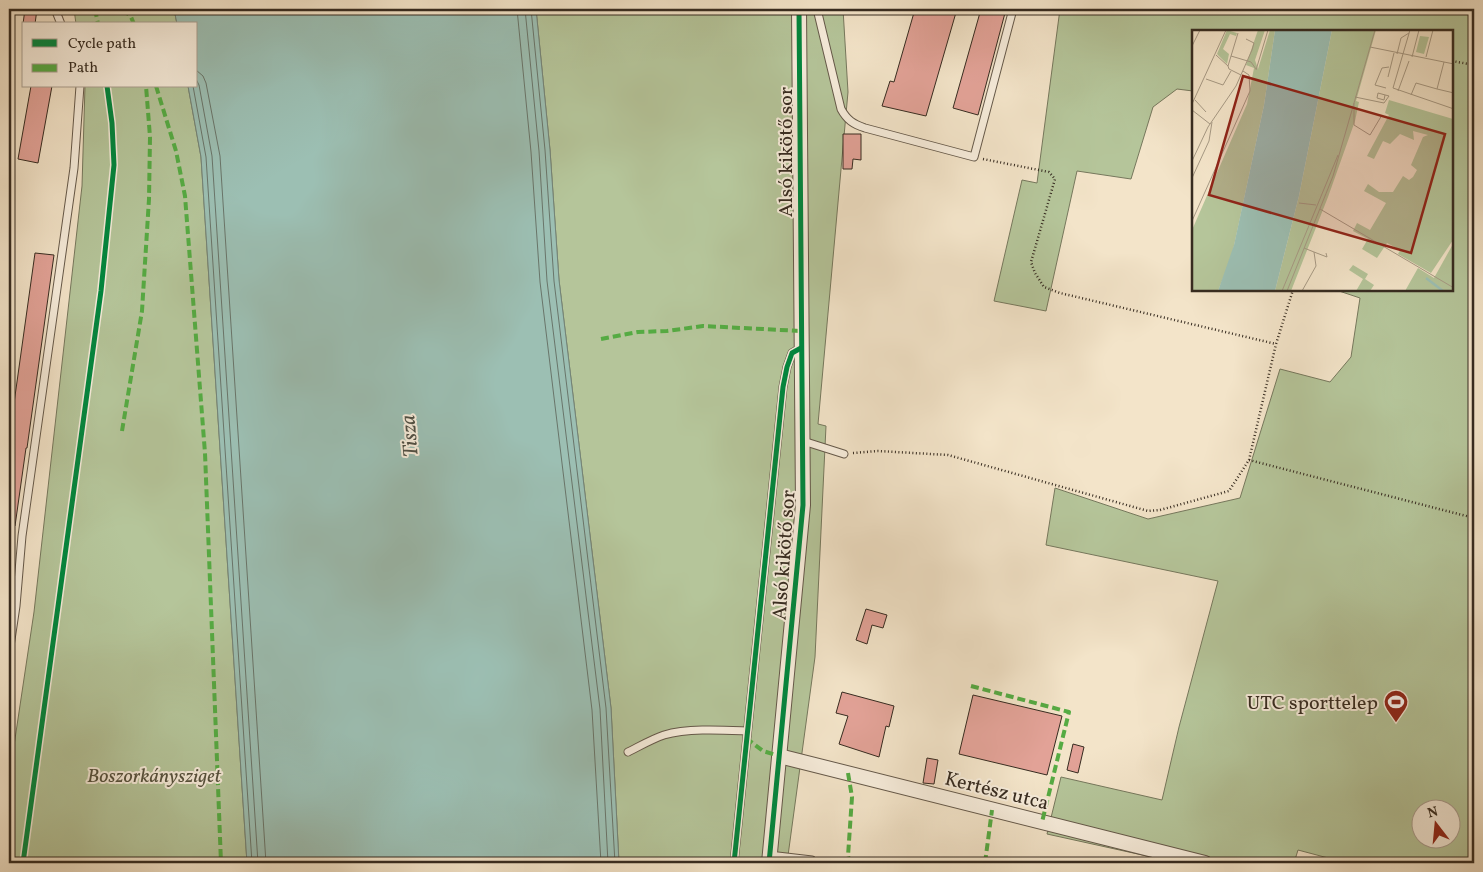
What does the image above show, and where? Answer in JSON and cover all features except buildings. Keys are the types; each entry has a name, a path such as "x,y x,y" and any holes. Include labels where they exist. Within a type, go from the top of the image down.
{"street":[{"name":"Alsó kikötő sor","path":"769,859 803,505 799,9"},
{"name":"Kertész utca","path":"779,756 1205,863"}],"lane":[{"path":"55,9 61,22"},
{"path":"817,9 841,109 846,119 865,128 974,157 1013,9"},
{"path":"9,653 16,606 22,536 74,168 80,88"},
{"path":"734,863 783,387 792,353 801,348"},
{"path":"803,441 844,454"},
{"path":"628,752 664,735 688,731 747,731"},
{"path":"769,859 812,860"}],"path":[{"path":"1453,61 1474,65"},
{"path":"974,157 1049,172 1055,179 1031,262 1035,273 1044,287 1060,293 1276,344"},
{"path":"844,454 878,451 948,455 1148,511 1160,510 1229,491 1250,460 1276,344 1293,291"},
{"path":"1250,460 1474,518"}],"green space":[{"path":"74,9 174,9 177,22 76,22"},
{"path":"536,9 843,9 848,92 818,424 826,426 815,657 787,863 619,863 611,708 559,280 550,150"},
{"path":"1060,9 1474,9 1474,863 1347,863 1298,850 1294,863 1164,863 1165,860 1047,834 1061,777 1162,800 1179,727 1218,581 1046,545 1055,488 1148,519 1240,498 1280,369 1330,382 1351,357 1360,298 1339,291 1453,291 1453,30 1192,30 1192,91 1177,89 1153,107 1131,179 1077,171 1046,311 994,301 1022,180 1037,183"},
{"name":"Boszorkánysziget","path":"85,88 188,88 201,157 247,863 9,863 9,779 34,612 82,186"}],"water":[{"name":"Tisza","path":"174,9 536,9 550,150 559,280 611,708 619,863 247,863 201,157 188,88 198,88 198,22 177,22"}],"marked path":[{"path":"95,9 98,22"},
{"path":"123,9 133,22"},
{"path":"122,431 142,311 149,199 150,137 146,88"},
{"path":"157,88 176,151 185,196 205,453 221,863"},
{"path":"601,339 638,332 667,331 703,326 801,331"},
{"path":"971,686 1069,712 1042,822"},
{"path":"746,738 763,751 779,756"},
{"path":"848,773 852,797 848,856 850,863"},
{"path":"985,863 992,810"},
{"path":"812,860 817,863"},
{"path":"734,862 769,862"}],"cycle path":[{"path":"769,863 803,505 799,9"},
{"path":"23,863 101,291 114,165 112,123 107,88"},
{"path":"734,863 783,387 792,353 801,348"}],"place":[{"name":"UTC sporttelep","path":"1396,723"}]}
